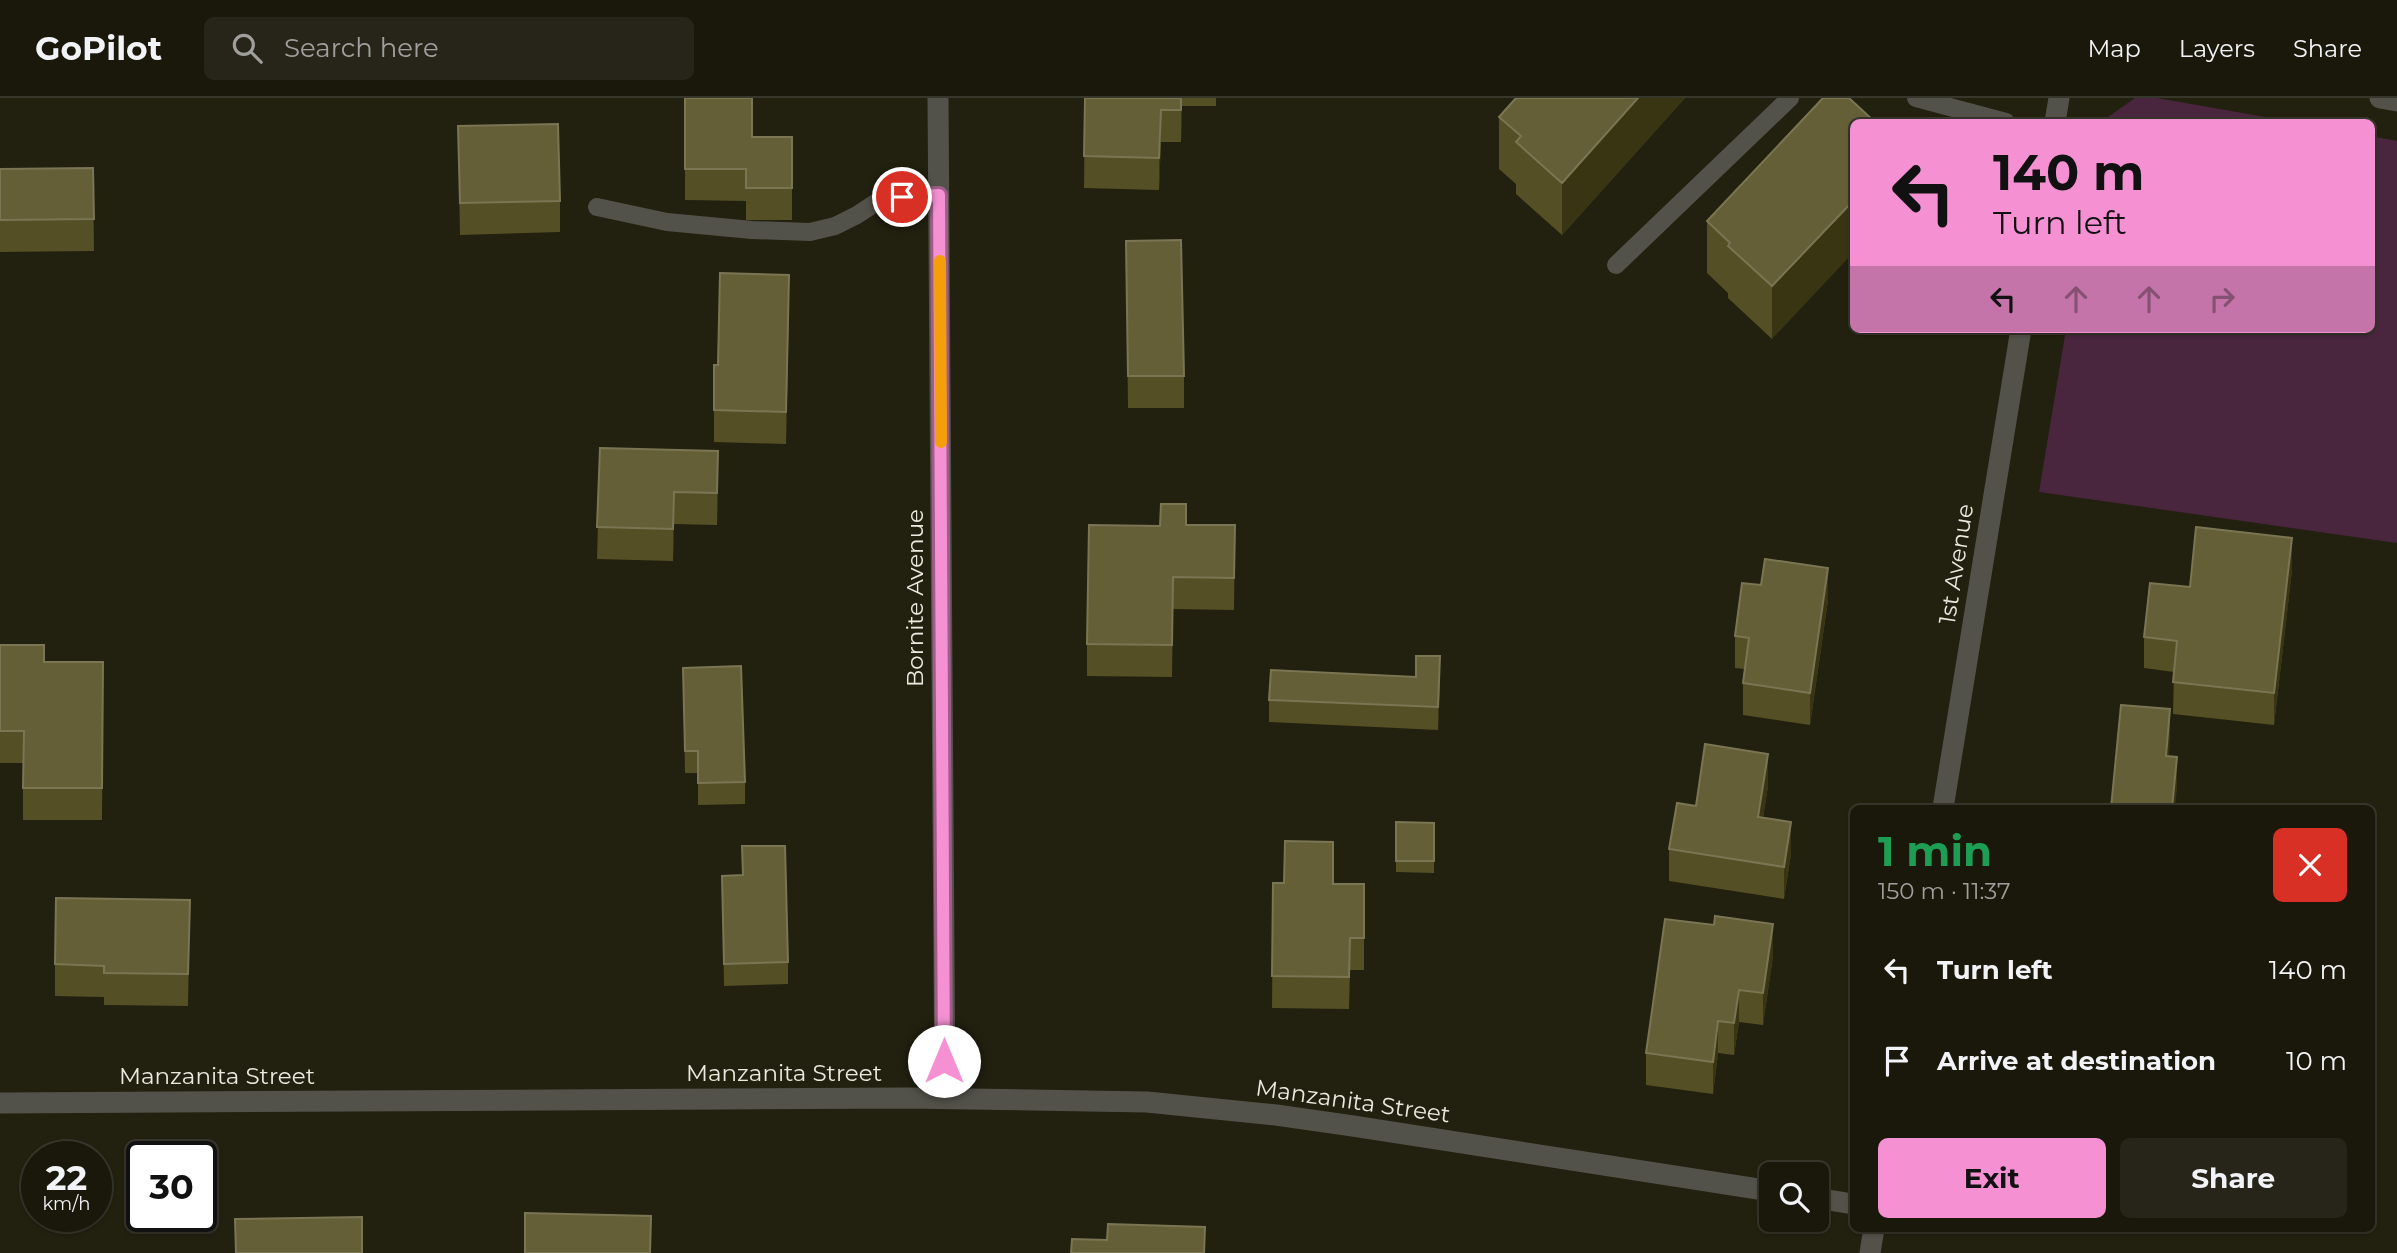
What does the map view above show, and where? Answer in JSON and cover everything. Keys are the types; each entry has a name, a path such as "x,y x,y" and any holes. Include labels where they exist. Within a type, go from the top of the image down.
{"street":[{"name":"Bornite Avenue","path":"938,98 945,1098"},
{"path":"2056,119 2059,98"},
{"path":"2380,98 2397,101"},
{"name":"1st Avenue","path":"1942,805 2020,333"},
{"name":"Manzanita Street","path":"0,1103 945,1098 1147,1102 1263,1114 1759,1189"},
{"path":"1829,1200 1850,1204"},
{"path":"1870,1253 1873,1232"}],"lane":[{"path":"1616,265 1790,98"},
{"path":"1916,98 1995,119"},
{"path":"597,207 667,222 810,232 835,226 883,198 939,195"}],"shaded area":[{"path":"2135,98 2157,98 2276,119 2105,119"},
{"path":"2375,137 2397,141 2397,543 2039,492 2065,333 2375,333"}],"building":[{"path":"685,98 752,98 752,137 792,137 792,188 746,188 746,169 685,169"},
{"path":"1085,98 1181,98 1181,110 1161,110 1159,158 1084,156"},
{"path":"1516,98 1638,98 1562,183 1516,142 1521,136 1499,117"},
{"path":"1823,98 1849,98 1872,119 1850,119 1850,204 1772,286 1728,246 1730,243 1707,221"},
{"path":"558,124 560,201 460,203 458,126"},
{"path":"93,168 94,219 0,220 0,169"},
{"path":"1181,240 1184,376 1128,376 1126,241"},
{"path":"720,273 789,275 786,412 714,410"},
{"path":"600,448 718,451 717,493 674,492 673,529 597,527"},
{"path":"1161,504 1186,504 1186,525 1235,525 1234,578 1173,577 1172,645 1087,644 1089,525 1160,526"},
{"path":"2196,527 2292,538 2274,693 2173,682 2177,641 2144,637 2150,583 2190,587"},
{"path":"1765,559 1828,568 1810,693 1743,683 1749,638 1735,636 1742,583 1761,585"},
{"path":"0,645 44,645 44,662 103,662 102,788 23,788 24,731 0,731"},
{"path":"1416,656 1440,656 1438,707 1269,700 1271,670 1416,677"},
{"path":"741,666 745,782 698,783 698,751 685,751 683,668"},
{"path":"2121,705 2170,709 2166,756 2177,757 2172,805 2111,805"},
{"path":"1705,744 1768,754 1758,817 1791,822 1784,867 1669,849 1677,803 1696,806"},
{"path":"1396,822 1434,823 1434,861 1396,861"},
{"path":"1285,841 1333,842 1333,884 1364,884 1364,938 1350,938 1349,977 1272,976 1273,883 1284,883"},
{"path":"742,846 785,846 788,962 724,964 722,876 743,875"},
{"path":"56,898 190,900 188,974 104,973 104,966 55,964"},
{"path":"1715,916 1773,924 1763,993 1739,990 1734,1023 1718,1021 1713,1062 1646,1053 1665,919 1714,925"},
{"path":"525,1213 651,1216 650,1253 525,1253"},
{"path":"362,1217 362,1253 236,1253 235,1219"},
{"path":"1108,1224 1205,1227 1204,1253 1071,1253 1072,1239 1107,1240"}],"slow traffic":[{"path":"940,261 941,442"}],"route":[{"path":"902,197 939,195 944,1061"}]}
